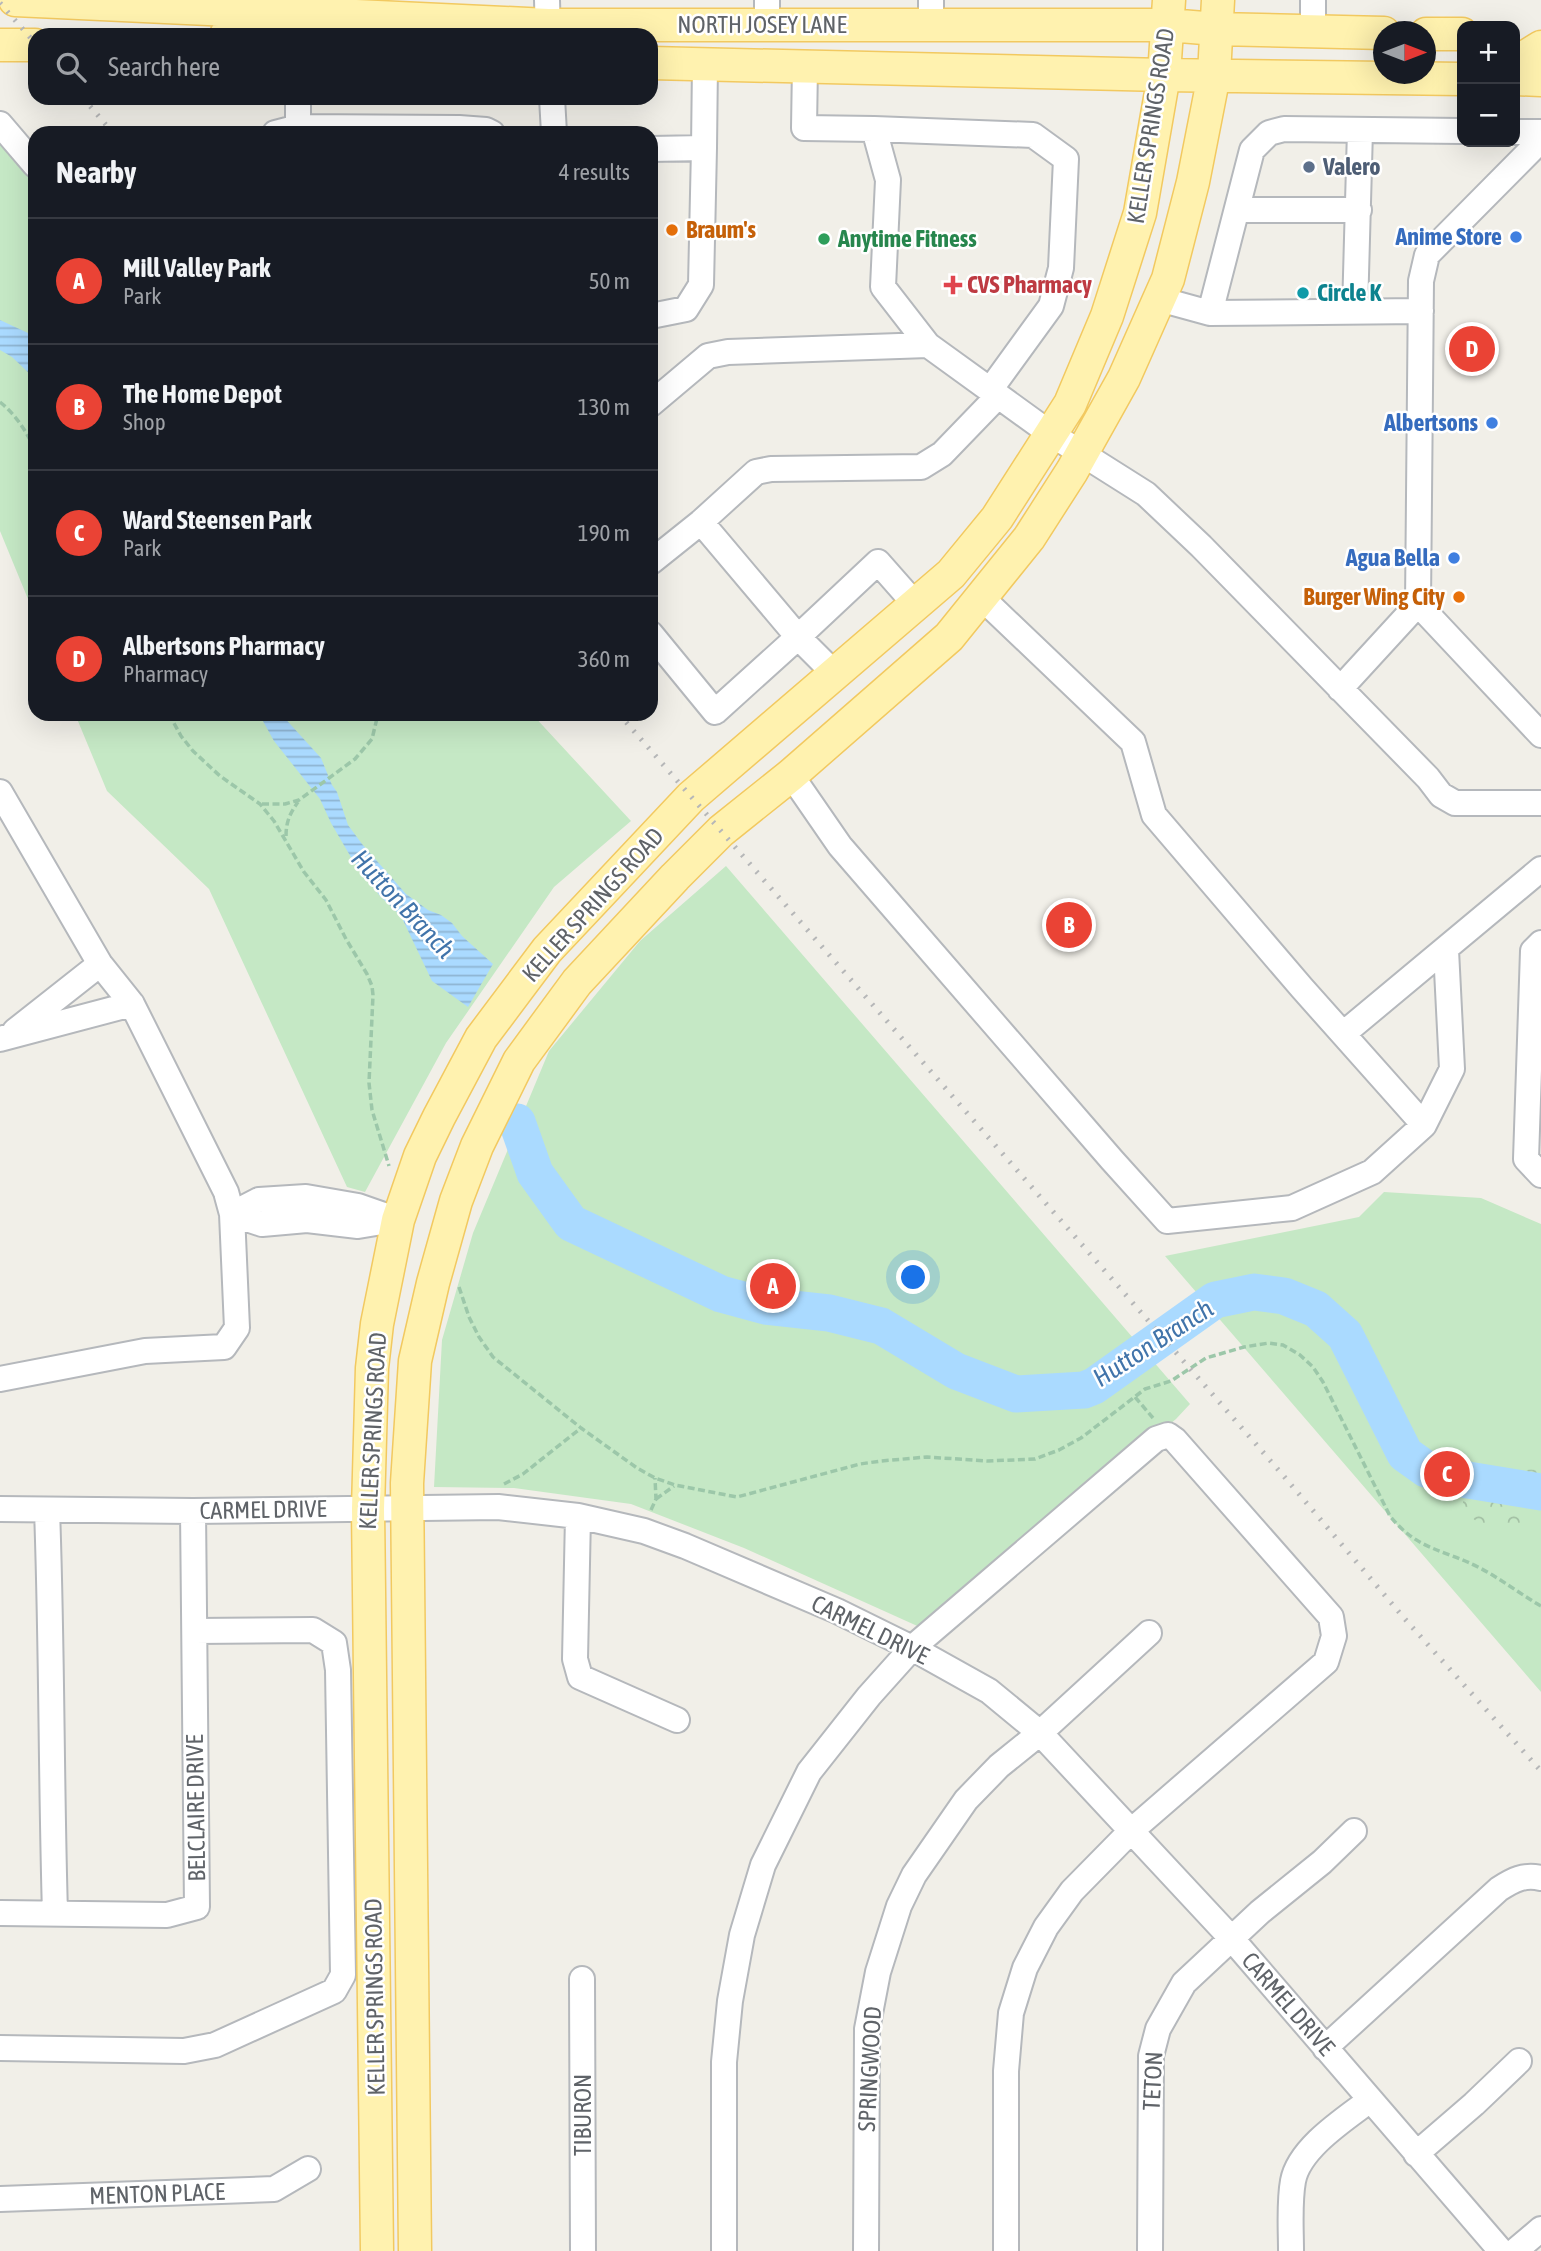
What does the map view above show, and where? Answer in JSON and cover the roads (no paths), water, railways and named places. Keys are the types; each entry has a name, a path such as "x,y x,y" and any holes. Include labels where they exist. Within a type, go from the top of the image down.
{"main road":[{"name":"NORTH JOSEY LANE","path":"15,0 316,7 548,20 767,12 1169,12 1217,14 1314,32 1373,33"},
{"path":"311,28 315,22 316,7"},
{"name":"KELLER SPRINGS ROAD","path":"377,2251 368,1509 372,1368 377,1324 398,1220 420,1156 481,1038 547,950 691,797 951,574 997,518 1070,404 1107,316 1140,213 1164,75 1169,12"},
{"name":"KELLER SPRINGS ROAD","path":"415,2251 407,1507 415,1362 456,1201 477,1146 519,1061 577,982 720,831 791,775 949,637 1029,538 1124,378 1168,279 1194,183 1214,75 1217,14"},
{"path":"1436,34 1457,34"},
{"path":"1520,35 1541,36"},
{"path":"0,45 28,45"},
{"path":"1520,57 1525,57 1541,47"},
{"path":"1436,61 1457,58"},
{"name":"NORTH JOSEY LANE","path":"658,63 1164,75 1373,74"},
{"name":"NORTH JOSEY LANE","path":"1436,76 1457,78"},
{"path":"1520,79 1541,80"},
{"path":"791,775 784,753 788,737 820,706 835,674"},
{"path":"398,1220 447,1233"}],"street":[{"path":"1314,0 1314,32"},
{"path":"658,315 686,309 701,285 705,64"},
{"path":"658,557 701,523 757,472 771,469 921,467 942,454 994,393 1051,306 1061,268 1066,159 1033,135 804,128 805,66"},
{"path":"288,126 295,105"},
{"path":"552,105 554,126"},
{"path":"0,124 28,157"},
{"path":"874,129 888,180 883,287 928,345 1051,434 1146,494 1201,546 1441,795 1455,803 1541,803"},
{"path":"1210,313 1252,150 1269,133 1284,130 1457,131"},
{"path":"1355,311 1360,130"},
{"path":"1520,132 1541,132"},
{"path":"1340,689 1418,604 1421,281 1427,255 1541,141"},
{"path":"658,149 704,148"},
{"path":"1237,210 1359,210"},
{"path":"1159,299 1210,313 1421,311"},
{"path":"658,398 708,356 728,352 928,345"},
{"path":"701,523 798,637 835,674"},
{"path":"658,643 715,712 878,562 915,604"},
{"path":"981,597 1133,742 1154,815 1424,1125"},
{"path":"1418,604 1541,735"},
{"path":"791,775 840,846 1167,1221 1292,1208 1372,1172 1424,1125 1452,1069 1447,950"},
{"path":"0,792 100,964 132,1004 226,1192 232,1214 237,1328 224,1347 145,1351 0,1380"},
{"path":"1343,1034 1541,869"},
{"path":"1541,943 1533,951 1526,1158 1541,1175"},
{"path":"4,1038 100,964"},
{"path":"4,1038 132,1004"},
{"path":"232,1214 259,1200 306,1197 358,1206 398,1220"},
{"path":"724,2251 724,2062 730,2001 742,1935 760,1877 809,1772 869,1696 912,1648 1156,1439 1168,1436 1175,1440 1331,1616 1334,1636 1326,1662 1131,1831 1072,1891 1046,1927 1026,1968 1011,2013 1006,2071 1006,2251"},
{"name":"CARMEL DRIVE","path":"0,1509 193,1511 498,1507 578,1516 644,1531 685,1546 837,1611 912,1648 989,1691 1040,1733 1232,1939 1501,2251"},
{"path":"47,1510 52,1637 51,1778 55,1913"},
{"name":"BELCLAIRE DRIVE","path":"0,1913 167,1915 197,1907 193,1511"},
{"path":"578,1516 575,1659 580,1677 677,1720"},
{"path":"0,2048 184,2051 215,2045 334,1991 343,1975 338,1670 334,1643 313,1630 195,1631"},
{"name":"SPRINGWOOD","path":"866,2251 867,2029 878,1972 899,1906 914,1875 966,1800 999,1766 1040,1733 1149,1633"},
{"name":"TETON","path":"1150,2251 1150,2056 1157,2029 1184,1983 1260,1912 1322,1862 1354,1831"},
{"path":"1325,2048 1499,1889 1515,1879 1534,1876 1541,1878"},
{"name":"TIBURON","path":"582,1979 583,2251"},
{"path":"1416,2154 1519,2061"},
{"path":"1291,2251 1293,2179 1303,2158 1321,2139 1370,2100"},
{"name":"MENTON PLACE","path":"0,2199 274,2189 308,2169"},
{"path":"1515,2251 1541,2229"}],"water":[{"path":"0,320 28,333 28,372 12,357 0,350"},
{"path":"263,721 287,721 321,758 337,792 348,825 362,844 406,894 452,923 462,936 493,964 468,1007 432,981 401,916 380,896 352,859 320,799 274,741"}],"waterway":[{"name":"Hutton Branch","path":"517,1122 535,1173 571,1223 721,1294 765,1306 829,1313 881,1326 956,1371 1016,1394 1084,1390 1094,1386 1215,1300 1254,1292 1284,1296 1316,1309 1345,1335 1405,1454 1426,1469 1468,1480 1541,1492"}],"railway":[{"path":"0,3 28,35"},
{"path":"89,105 107,126"},
{"path":"625,721 1282,1474 1404,1618 1541,1771"}],"place":[{"name":"Valero","path":"1309,167"},
{"name":"Braum's","path":"672,230"},
{"name":"Anime Store","path":"1516,237"},
{"name":"Anytime Fitness","path":"824,239"},
{"name":"CVS Pharmacy","path":"953,285"},
{"name":"Circle K","path":"1303,293"},
{"name":"Albertsons Pharmacy","path":"1472,349"},
{"name":"Albertsons","path":"1492,423"},
{"name":"Agua Bella","path":"1454,558"},
{"name":"Burger Wing City","path":"1459,597"},
{"name":"The Home Depot","path":"1069,925"},
{"name":"Mill Valley Park","path":"773,1286"},
{"name":"Ward Steensen Park","path":"1447,1474"}]}
